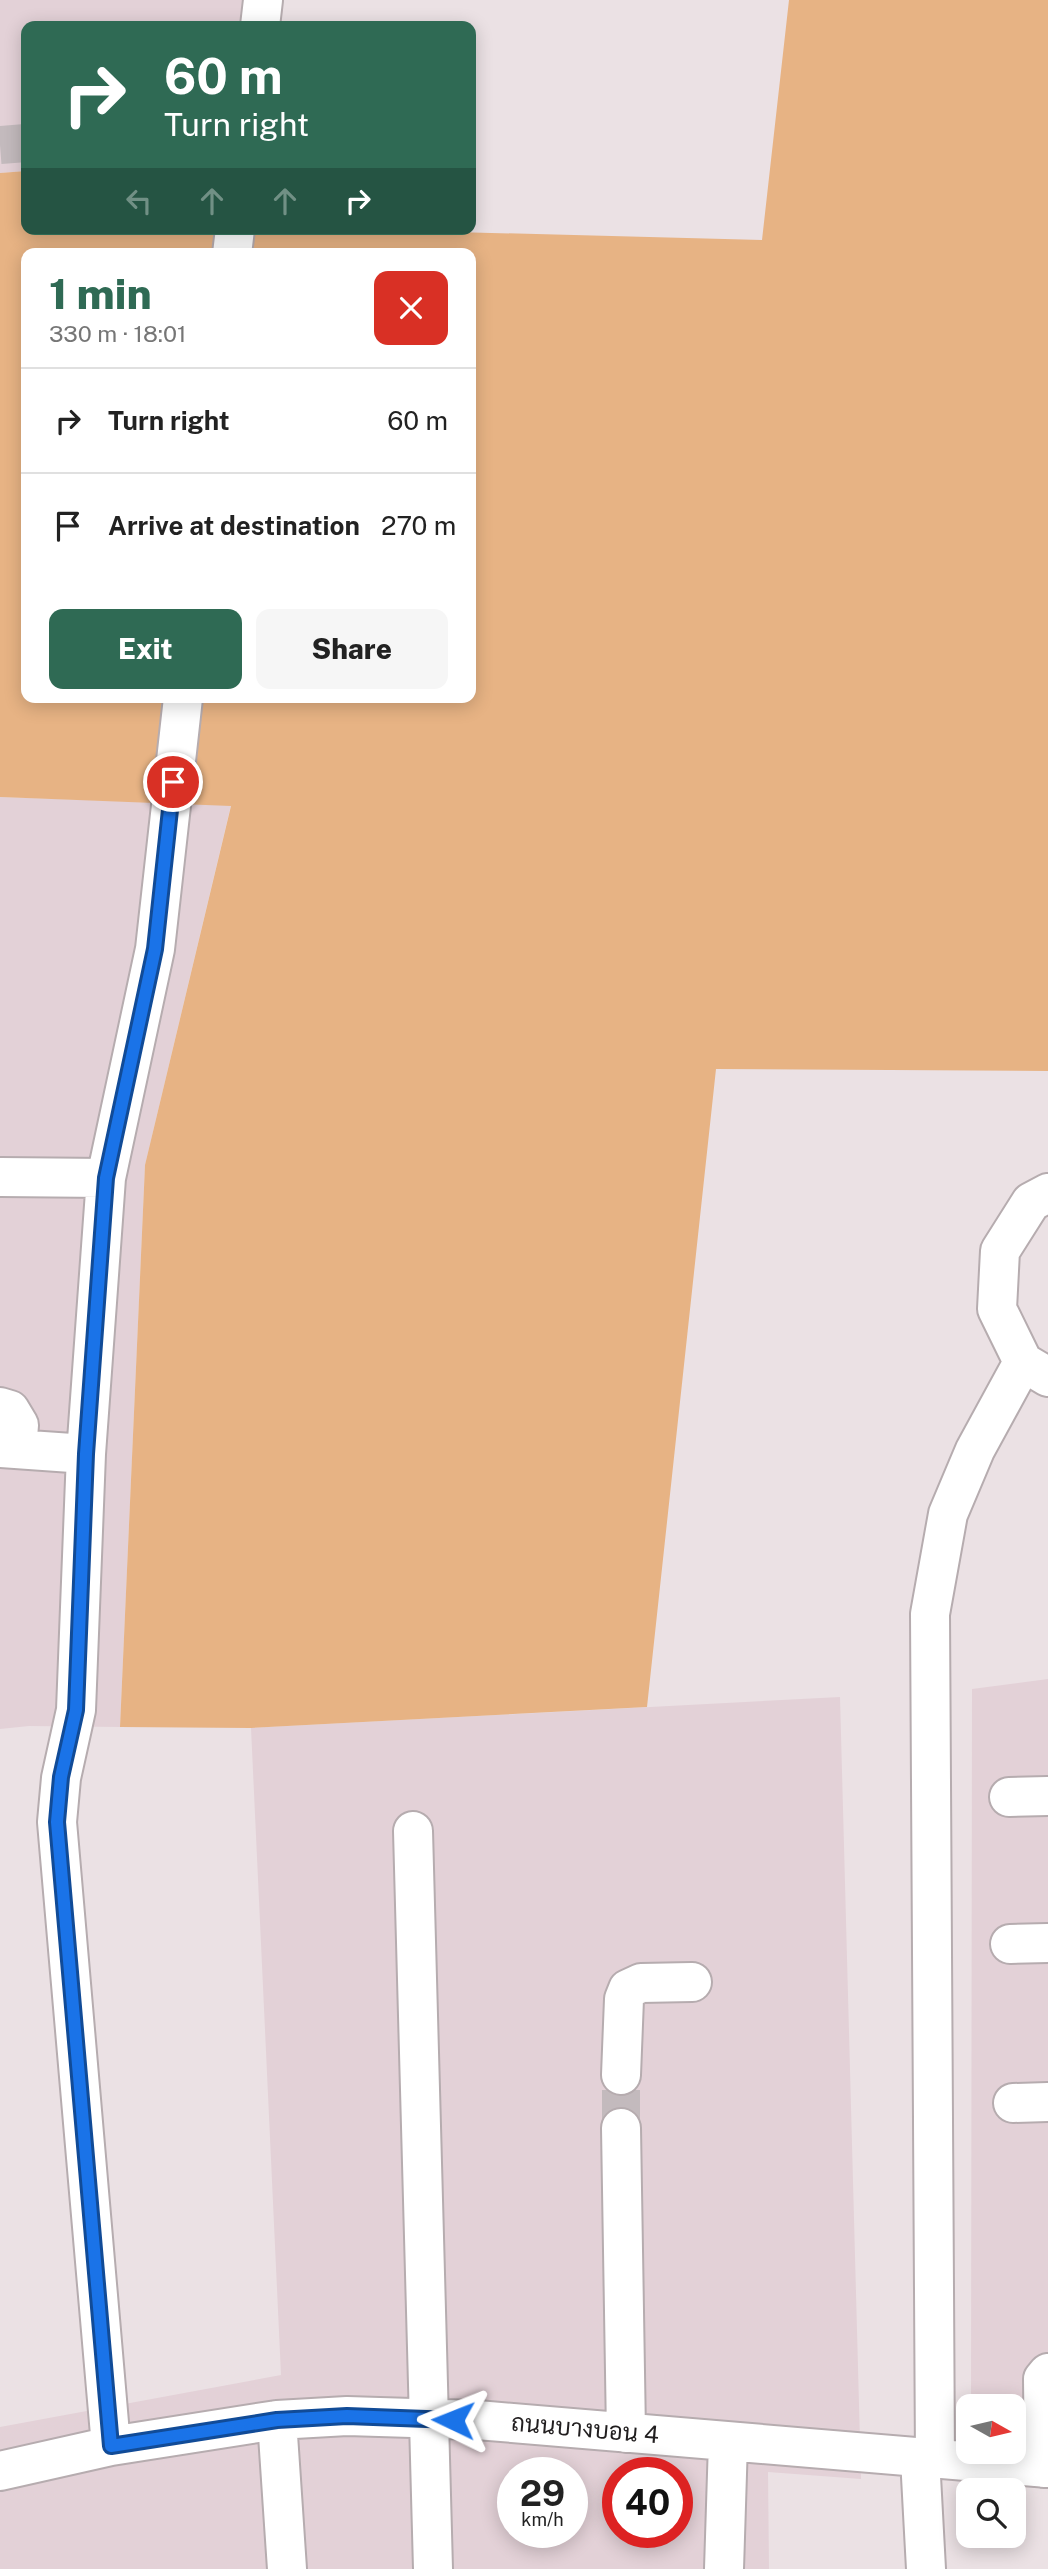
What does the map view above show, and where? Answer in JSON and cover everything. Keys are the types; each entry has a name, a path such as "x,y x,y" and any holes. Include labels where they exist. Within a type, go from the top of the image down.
{"street":[{"path":"261,21 263,0"},
{"path":"111,2446 57,1822 61,1777 76,1710 86,1454 106,1178 155,949 182,703"},
{"path":"0,1178 106,1178"},
{"path":"926,2569 930,1614 948,1514 975,1450 1036,1369 996,1309 1000,1251 1031,1202 1048,1194"},
{"path":"0,1407 10,1410 19,1425 8,1449 86,1454"},
{"path":"1009,1797 1048,1796"},
{"path":"413,1831 433,2569"},
{"path":"1010,1944 1048,1942"},
{"path":"621,2075 624,1999 628,1989 641,1983 692,1982"},
{"path":"621,2128 626,2433"},
{"path":"1046,2468 1043,2379 1048,2373"},
{"name":"ถนนบางบอน 4","path":"0,2471 111,2446 277,2420 347,2416 626,2433 1046,2468"},
{"path":"277,2420 287,2569"},
{"path":"724,2569 727,2442"}],"shaded area":[{"path":"0,0 242,0 240,21 21,21 21,171 0,173"},
{"path":"789,0 1048,0 1048,1071 716,1069 647,1707 251,1728 120,1727 145,1165 231,806 0,797 0,173 21,171 21,235 476,235 476,233 762,240"},
{"path":"0,797 231,805 145,1165 120,1727 29,1726 0,1729"},
{"path":"1048,1679 1048,2418 1026,2417 1026,2394 971,2394 972,1689"},
{"path":"840,1697 861,2479 768,2472 769,2569 0,2569 0,2427 281,2375 251,1728"}],"tunnel":[{"path":"0,145 21,143"},
{"path":"621,2075 621,2128"}],"route":[{"path":"173,782 155,949 106,1178 86,1454 76,1710 71,1744 61,1777 57,1822 111,2446 277,2420 347,2416 453,2420"}]}
